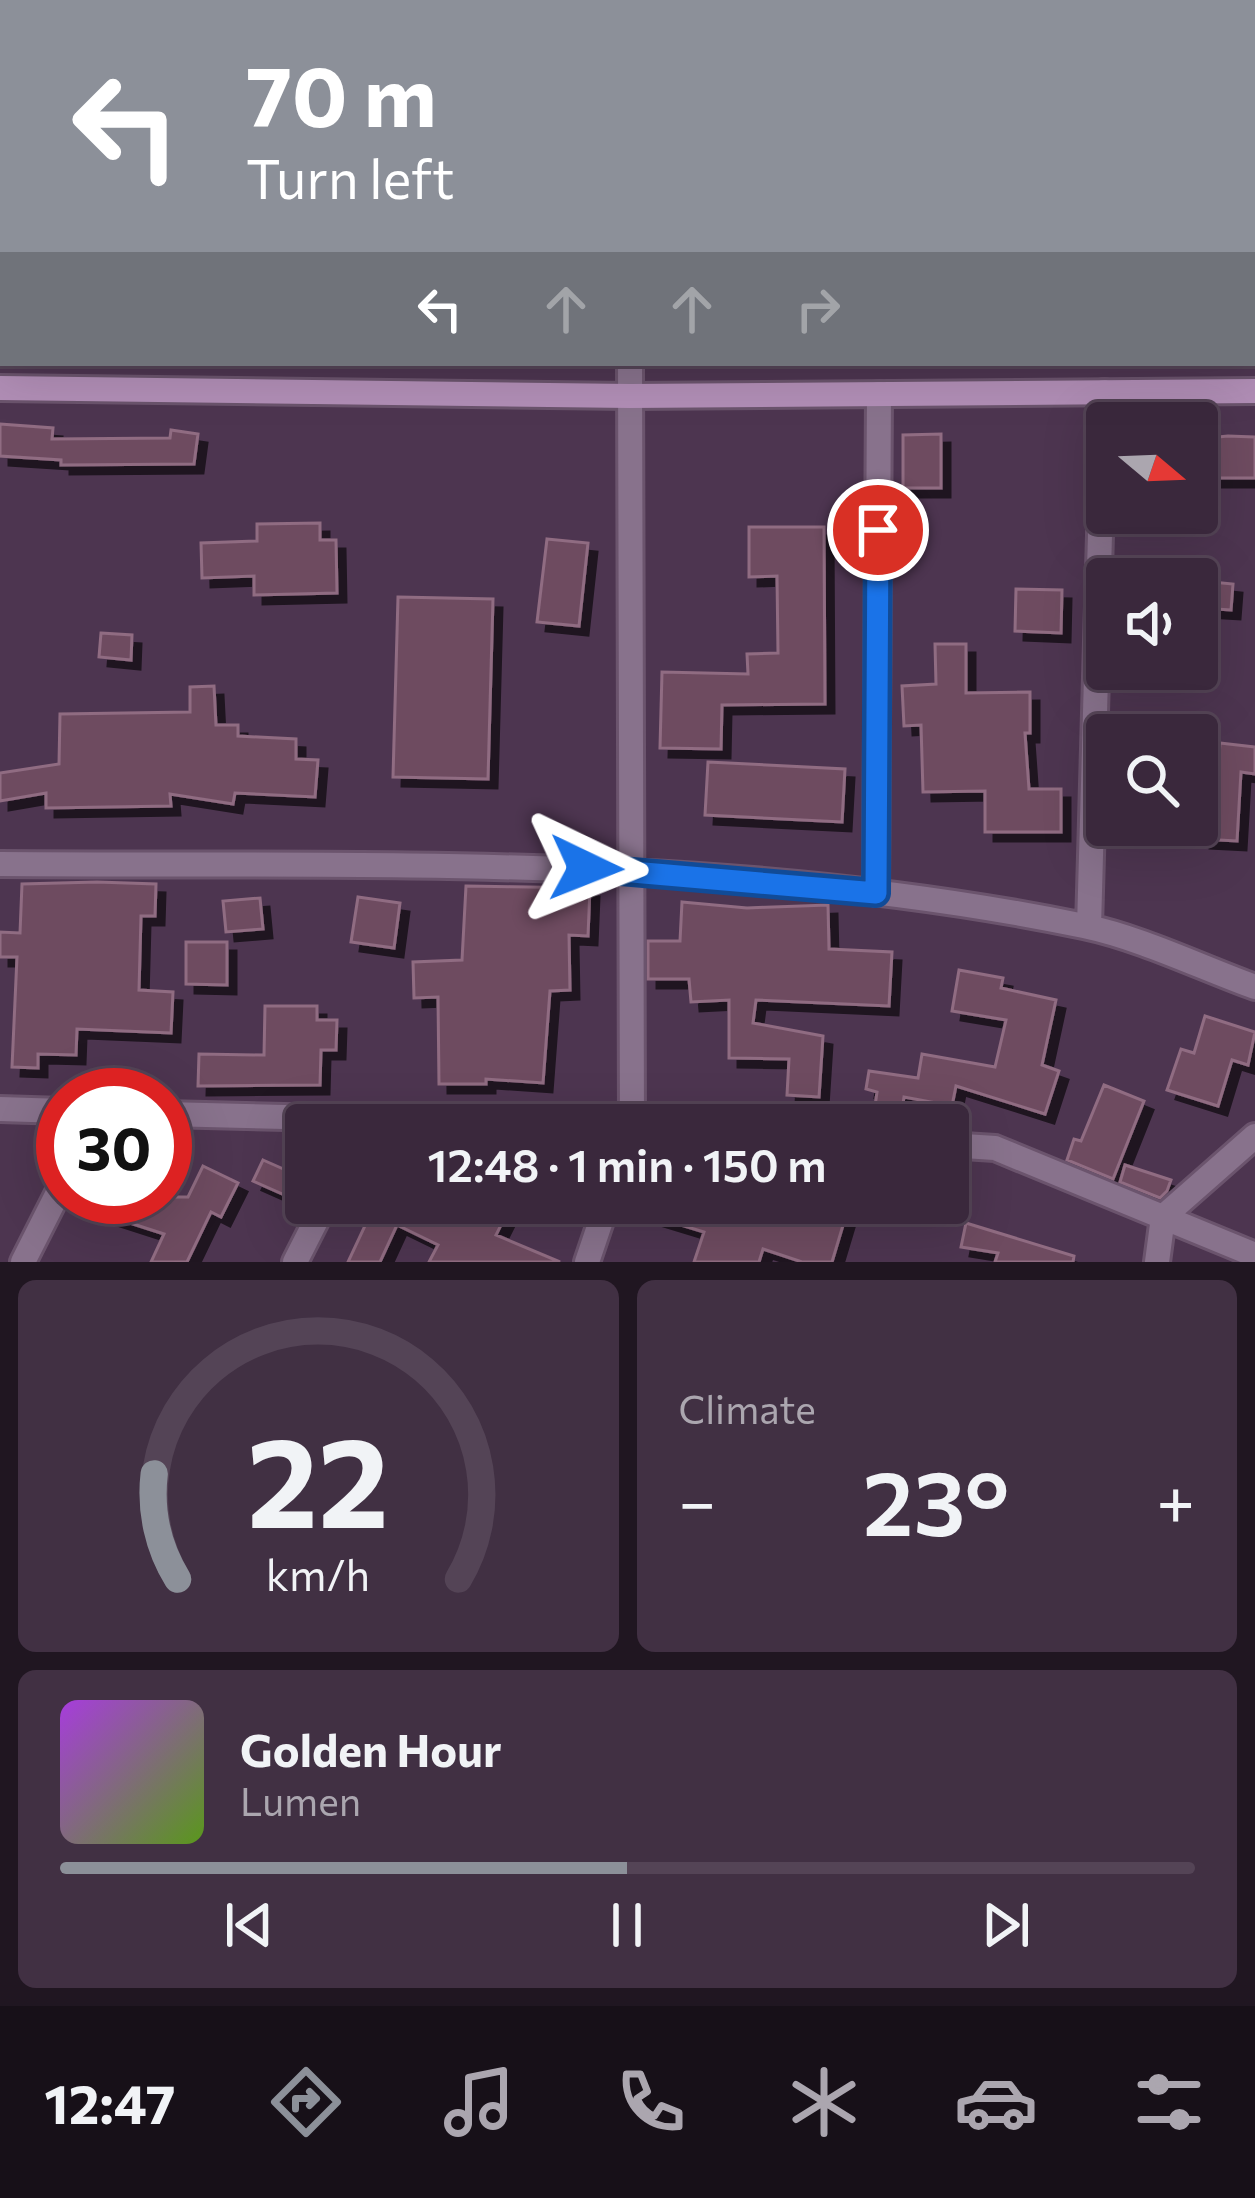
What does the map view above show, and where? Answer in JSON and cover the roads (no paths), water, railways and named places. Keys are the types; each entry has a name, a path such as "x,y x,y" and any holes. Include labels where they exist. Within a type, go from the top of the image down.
{"main road":[{"path":"0,388 630,396 1255,391"}],"street":[{"path":"630,366 632,1104"},
{"path":"1089,927 1103,392"},
{"path":"876,893 879,394"},
{"path":"0,864 631,869 876,893 1089,927 1252,982"},
{"path":"0,1109 36,1110"},
{"path":"192,1115 285,1119"},
{"path":"1156,1262 1163,1217 1255,1136"},
{"path":"969,1146 995,1148 1255,1255"},
{"path":"23,1262 42,1224"},
{"path":"295,1262 315,1224"},
{"path":"587,1262 600,1224"}]}
